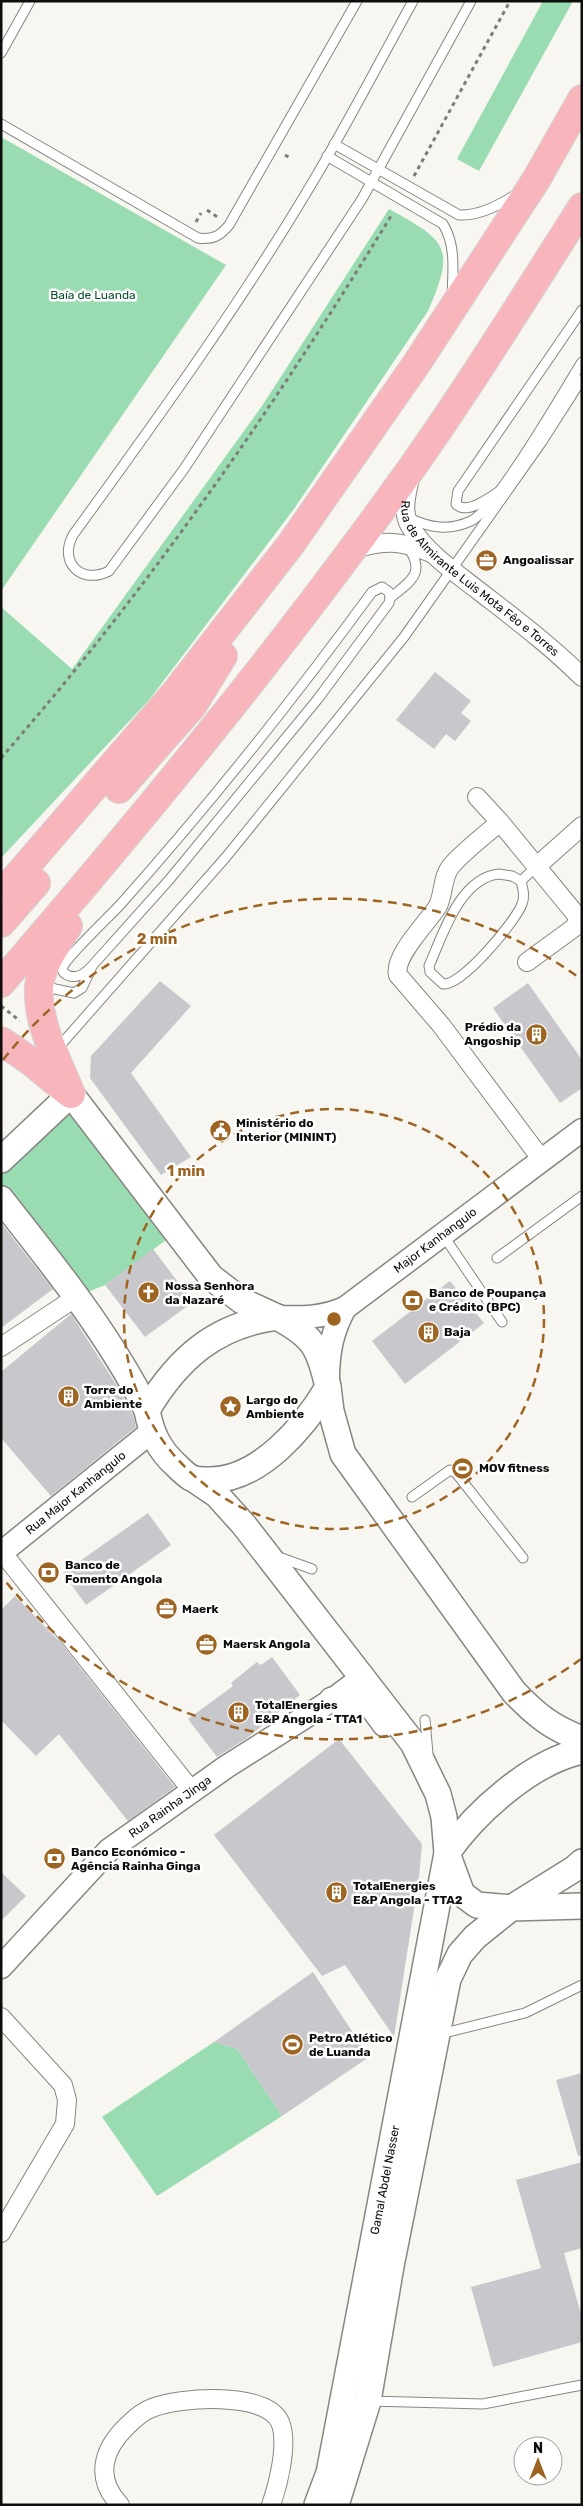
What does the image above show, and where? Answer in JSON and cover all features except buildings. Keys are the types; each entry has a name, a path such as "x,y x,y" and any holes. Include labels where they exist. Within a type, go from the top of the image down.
{"main road":[{"path":"1,895 175,693 291,544 451,312 536,180 582,98"},
{"path":"1,983 110,857 352,550 413,466 582,207"},
{"path":"1,923 193,705 291,544"},
{"path":"71,1094 41,1016 40,982 47,960 110,857"},
{"path":"1,1041 29,1060 71,1094 211,1277 242,1301 298,1328 313,1342 322,1361 331,1411 343,1454 514,1692 534,1713 558,1731 582,1739"},
{"path":"1,1160 71,1094"},
{"path":"1,1198 78,1296 134,1384 149,1421 169,1459 217,1496 244,1525 413,1742 430,1774 444,1817 447,1853 462,1894 477,1905 511,1908 582,1906"},
{"path":"149,1421 161,1386 181,1362 208,1341 234,1327 254,1320 277,1318"},
{"path":"192,1478 225,1479 241,1474 264,1459 291,1437 313,1411 328,1386"},
{"path":"332,1700 371,1705 403,1749 431,1805 432,1855 423,1914 422,1985"},
{"path":"447,1853 459,1836 477,1818 518,1783 544,1765 582,1752"},
{"name":"Gamal Abdel Nasser","path":"317,2505 329,2472 447,1853"},
{"name":"Gamal Abdel Nasser","path":"336,2505 368,2401 391,2266 410,2176 431,2056 438,2035 448,1979 460,1954 475,1937 511,1908 574,1870 582,1862"}],"street":[{"name":"Rua de Almirante Luis Mota Fêo e Torres","path":"413,466 405,501 406,517 410,526 452,570 553,648 582,677"},
{"path":"352,550 372,543 405,544 436,555"},
{"path":"477,797 578,917 578,922 528,962"},
{"path":"500,822 450,867 438,905 402,956 397,970 542,1160"},
{"path":"537,866 582,826"},
{"name":"Major Kanhangulo","path":"277,1318 307,1319 327,1316 345,1308 582,1130"},
{"path":"1,1347 78,1296"},
{"path":"328,1386 330,1345 334,1326 345,1308"},
{"name":"Rua Major Kanhangulo","path":"2,1552 149,1421"},
{"path":"2,1552 192,1791"},
{"name":"Rua Rainha Jinga","path":"1,1967 109,1850 192,1791 332,1700 363,1677"},
{"path":"1,2017 63,2086 67,2100 65,2124 1,2233"},
{"path":"120,2505 105,2481 102,2468 106,2452 115,2437 149,2409 168,2402 189,2400 240,2400 265,2407 275,2414 281,2424 282,2454 276,2488 270,2505"}],"lane":[{"path":"1,53 30,1"},
{"path":"1,124 198,238 207,240 217,237 229,225 358,1"},
{"path":"413,1 327,156 237,302 154,424 69,542 68,558 78,571 85,575 101,575 114,566 200,444 372,182 471,1"},
{"path":"334,144 459,215 468,216 490,209 504,202 536,180"},
{"path":"327,156 442,224 447,231 453,260 451,312"},
{"path":"498,492 465,508 459,508 456,504 458,491 582,310"},
{"path":"406,517 424,525 443,528 462,524 480,514 498,492 582,362"},
{"path":"54,1053 232,850 404,637 541,442 582,379"},
{"path":"390,598 389,592 382,587 372,592 335,644 222,784 135,888 90,938 65,961 62,969 67,976 82,975 92,966 169,880 317,700 389,602 390,598 407,583 417,568 416,561 405,544"},
{"path":"521,881 537,866"},
{"path":"488,875 506,875 521,881 523,901 503,932 462,977 451,984 443,984 430,972 429,966 462,900 475,884 488,875"},
{"path":"40,982 55,989 74,993 85,984 92,966"},
{"path":"497,1258 582,1196"},
{"path":"442,1235 502,1322"},
{"path":"412,1498 450,1470 456,1472 523,1558"},
{"path":"266,1554 283,1557 312,1570"},
{"path":"425,1720 430,1774"},
{"path":"438,2035 525,2013 582,1985"},
{"path":"368,2401 483,2404 582,2385"}],"path":[{"path":"414,177 510,1"},
{"path":"285,155 292,158"},
{"path":"207,210 223,221"},
{"path":"194,227 201,214"},
{"path":"1,758 61,690 178,536 291,373 390,216"}],"green space":[{"path":"543,1 573,1 479,171 457,159"},
{"name":"Baía de Luanda","path":"1,137 226,265 1,591"},
{"path":"389,209 424,229 441,248 443,259 442,273 428,311 294,509 149,700 1,858 1,607 72,669 262,406"},
{"path":"71,1094 177,1232 105,1285 78,1296 1,1199 1,1160"},
{"path":"214,2042 237,2049 282,2116 157,2196 102,2117"}],"place":[{"name":"Angoalissar","path":"487,560"},
{"name":"Prédio da Angoship","path":"537,1034"},
{"name":"Ministério do Interior (MININT)","path":"220,1130"},
{"name":"Nossa Senhora da Nazaré","path":"149,1293"},
{"name":"Banco de Poupança e Crédito (BPC)","path":"413,1300"},
{"name":"Baja","path":"428,1332"},
{"name":"Torre do Ambiente","path":"68,1397"},
{"name":"Largo do Ambiente","path":"230,1407"},
{"name":"MOV fitness","path":"463,1468"},
{"name":"Banco de Fomento Angola","path":"49,1572"},
{"name":"Maerk","path":"166,1609"},
{"name":"Maersk Angola","path":"207,1644"},
{"name":"TotalEnergies E&P Angola - TTA1","path":"239,1712"},
{"name":"Banco Económico - Agência Rainha Ginga","path":"55,1859"},
{"name":"TotalEnergies E&P Angola - TTA2","path":"337,1893"},
{"name":"Petro Atlético de Luanda","path":"293,2045"}]}
